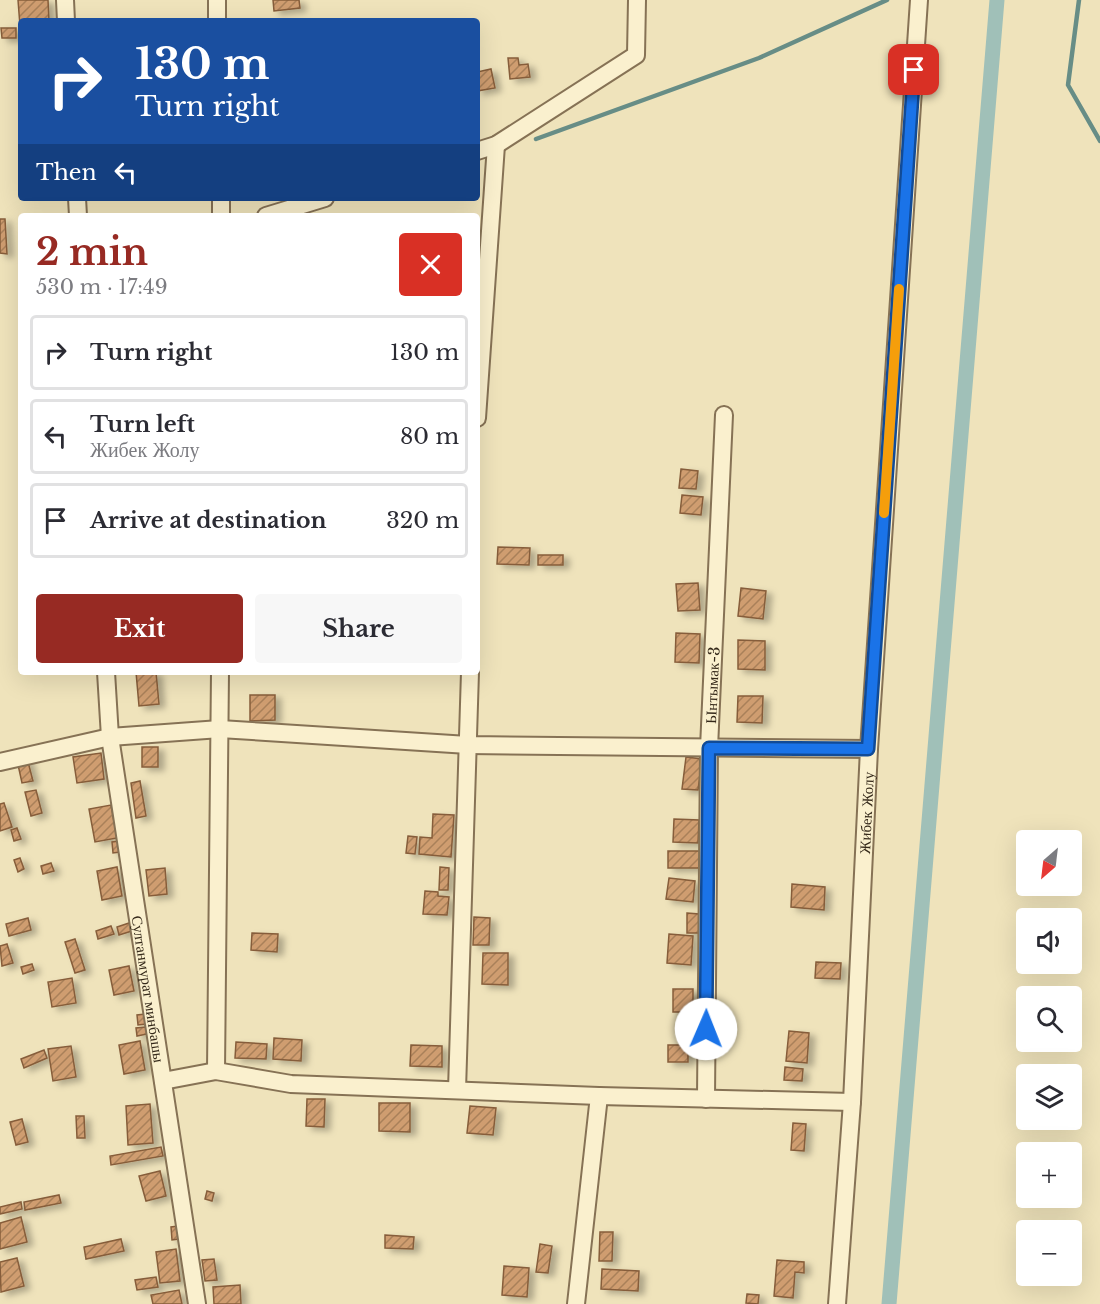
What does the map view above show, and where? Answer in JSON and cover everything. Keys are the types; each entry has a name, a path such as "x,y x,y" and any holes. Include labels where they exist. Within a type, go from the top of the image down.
{"street":[{"path":"65,0 66,18"},
{"path":"217,0 218,18"},
{"path":"480,150 496,145 636,55 637,0"},
{"name":"Жибек Жолу","path":"837,1304 852,1102 868,749 919,0"},
{"path":"480,375 496,145"},
{"path":"276,213 315,201"},
{"name":"Ынтымак-3","path":"706,1099 709,748 724,415"},
{"name":"Султанмурат минбашы","path":"106,675 110,737 197,1304"},
{"path":"216,1071 220,675"},
{"path":"457,1089 470,675"},
{"path":"0,762 110,737 220,729 468,745 868,749"},
{"path":"163,1081 216,1071 291,1084 599,1096 852,1102"},
{"path":"576,1304 599,1096"}],"building":[{"path":"18,0 48,0 49,18 19,18"},
{"path":"273,0 299,0 300,8 274,11"},
{"path":"1,28 16,28 16,38 2,38"},
{"path":"508,58 518,58 519,65 528,64 530,77 510,79"},
{"path":"491,69 495,88 480,90 480,71"},
{"path":"0,219 5,219 7,254 0,253"},
{"path":"681,469 698,471 696,489 679,488"},
{"path":"682,495 703,497 701,515 680,513"},
{"path":"498,547 530,548 529,565 497,564"},
{"path":"538,555 563,555 563,565 538,565"},
{"path":"698,583 700,610 678,611 676,584"},
{"path":"741,588 766,591 763,619 738,616"},
{"path":"676,633 700,634 699,663 675,662"},
{"path":"738,640 765,641 765,670 738,669"},
{"path":"136,675 156,675 159,704 139,706"},
{"path":"250,695 275,695 275,720 250,721"},
{"path":"738,696 763,696 762,723 737,722"},
{"path":"142,747 158,747 158,767 142,767"},
{"path":"101,753 104,779 77,783 73,757"},
{"path":"686,757 702,759 698,790 682,789"},
{"path":"27,758 33,781 22,783 17,760"},
{"path":"140,781 146,816 136,818 131,783"},
{"path":"36,790 42,813 31,816 25,792"},
{"path":"4,803 12,827 0,831 0,804"},
{"path":"111,805 117,838 95,842 89,809"},
{"path":"433,814 454,815 451,857 419,854 420,837 432,838"},
{"path":"674,819 699,820 698,843 673,842"},
{"path":"17,828 21,839 14,841 11,830"},
{"path":"408,836 417,837 415,854 406,853"},
{"path":"119,841 120,852 113,853 112,842"},
{"path":"668,851 702,851 701,868 668,868"},
{"path":"20,858 24,869 18,872 14,860"},
{"path":"51,863 54,871 43,874 41,866"},
{"path":"117,867 122,896 102,900 97,871"},
{"path":"440,867 449,868 448,890 439,890"},
{"path":"165,868 167,894 149,896 146,870"},
{"path":"669,878 695,881 693,902 666,899"},
{"path":"792,884 825,887 824,910 791,907"},
{"path":"425,891 438,892 438,896 449,897 447,915 423,914"},
{"path":"687,913 699,914 699,933 687,933"},
{"path":"474,917 490,918 489,945 473,945"},
{"path":"28,918 31,930 9,936 6,924"},
{"path":"132,922 135,930 119,935 117,927"},
{"path":"111,926 114,934 98,939 96,931"},
{"path":"252,933 278,934 277,952 251,950"},
{"path":"669,934 693,936 691,965 667,963"},
{"path":"75,939 85,970 75,973 65,942"},
{"path":"7,944 13,963 2,966 0,946"},
{"path":"483,953 508,953 508,985 482,984"},
{"path":"816,962 841,963 840,979 815,978"},
{"path":"32,964 34,970 23,974 21,967"},
{"path":"129,966 134,991 114,995 109,970"},
{"path":"72,978 76,1003 52,1007 48,982"},
{"path":"673,989 693,989 693,1012 673,1012"},
{"path":"145,1014 146,1024 138,1025 137,1015"},
{"path":"146,1027 147,1034 137,1036 136,1028"},
{"path":"789,1031 809,1033 807,1063 786,1061"},
{"path":"274,1038 302,1040 301,1061 273,1059"},
{"path":"140,1041 145,1070 124,1074 119,1045"},
{"path":"236,1042 267,1044 266,1059 235,1058"},
{"path":"411,1045 442,1046 442,1067 410,1066"},
{"path":"668,1045 688,1045 688,1062 668,1062"},
{"path":"71,1046 76,1077 53,1081 48,1049"},
{"path":"44,1050 47,1058 24,1068 21,1059"},
{"path":"785,1067 803,1069 802,1081 784,1080"},
{"path":"307,1099 325,1099 324,1127 306,1126"},
{"path":"379,1103 410,1103 410,1132 379,1131"},
{"path":"150,1104 153,1143 128,1145 126,1106"},
{"path":"470,1106 496,1108 493,1135 467,1133"},
{"path":"76,1116 84,1116 85,1138 77,1138"},
{"path":"22,1119 28,1142 16,1145 10,1122"},
{"path":"793,1123 806,1124 804,1151 791,1150"},
{"path":"161,1147 163,1156 111,1165 110,1156"},
{"path":"160,1171 166,1196 146,1201 139,1176"},
{"path":"207,1191 214,1193 212,1201 205,1199"},
{"path":"59,1195 61,1203 25,1210 24,1202"},
{"path":"21,1202 22,1209 0,1214 0,1207"},
{"path":"21,1217 27,1242 0,1249 0,1223"},
{"path":"178,1226 179,1239 172,1240 171,1227"},
{"path":"600,1232 613,1232 612,1261 599,1261"},
{"path":"385,1235 414,1237 413,1249 385,1248"},
{"path":"121,1239 124,1251 86,1259 84,1247"},
{"path":"540,1244 552,1246 548,1273 536,1272"},
{"path":"176,1249 180,1281 160,1283 156,1252"},
{"path":"17,1258 24,1286 1,1292 0,1262"},
{"path":"214,1259 217,1280 205,1281 202,1260"},
{"path":"777,1260 804,1262 804,1273 795,1272 793,1298 774,1296"},
{"path":"504,1266 529,1268 527,1297 502,1295"},
{"path":"602,1269 639,1271 638,1291 601,1289"},
{"path":"156,1277 158,1287 137,1290 135,1280"},
{"path":"240,1285 241,1304 214,1304 213,1287"},
{"path":"179,1290 182,1304 153,1304 151,1295"},
{"path":"747,1294 759,1295 758,1304 746,1303"}],"waterway":[{"path":"536,139 759,58 887,0"},
{"path":"889,1304 997,0"},
{"path":"1079,0 1068,85 1100,141"}],"slow traffic":[{"path":"884,513 899,289"}],"route":[{"path":"706,1029 709,748 868,749 914,70"}]}
